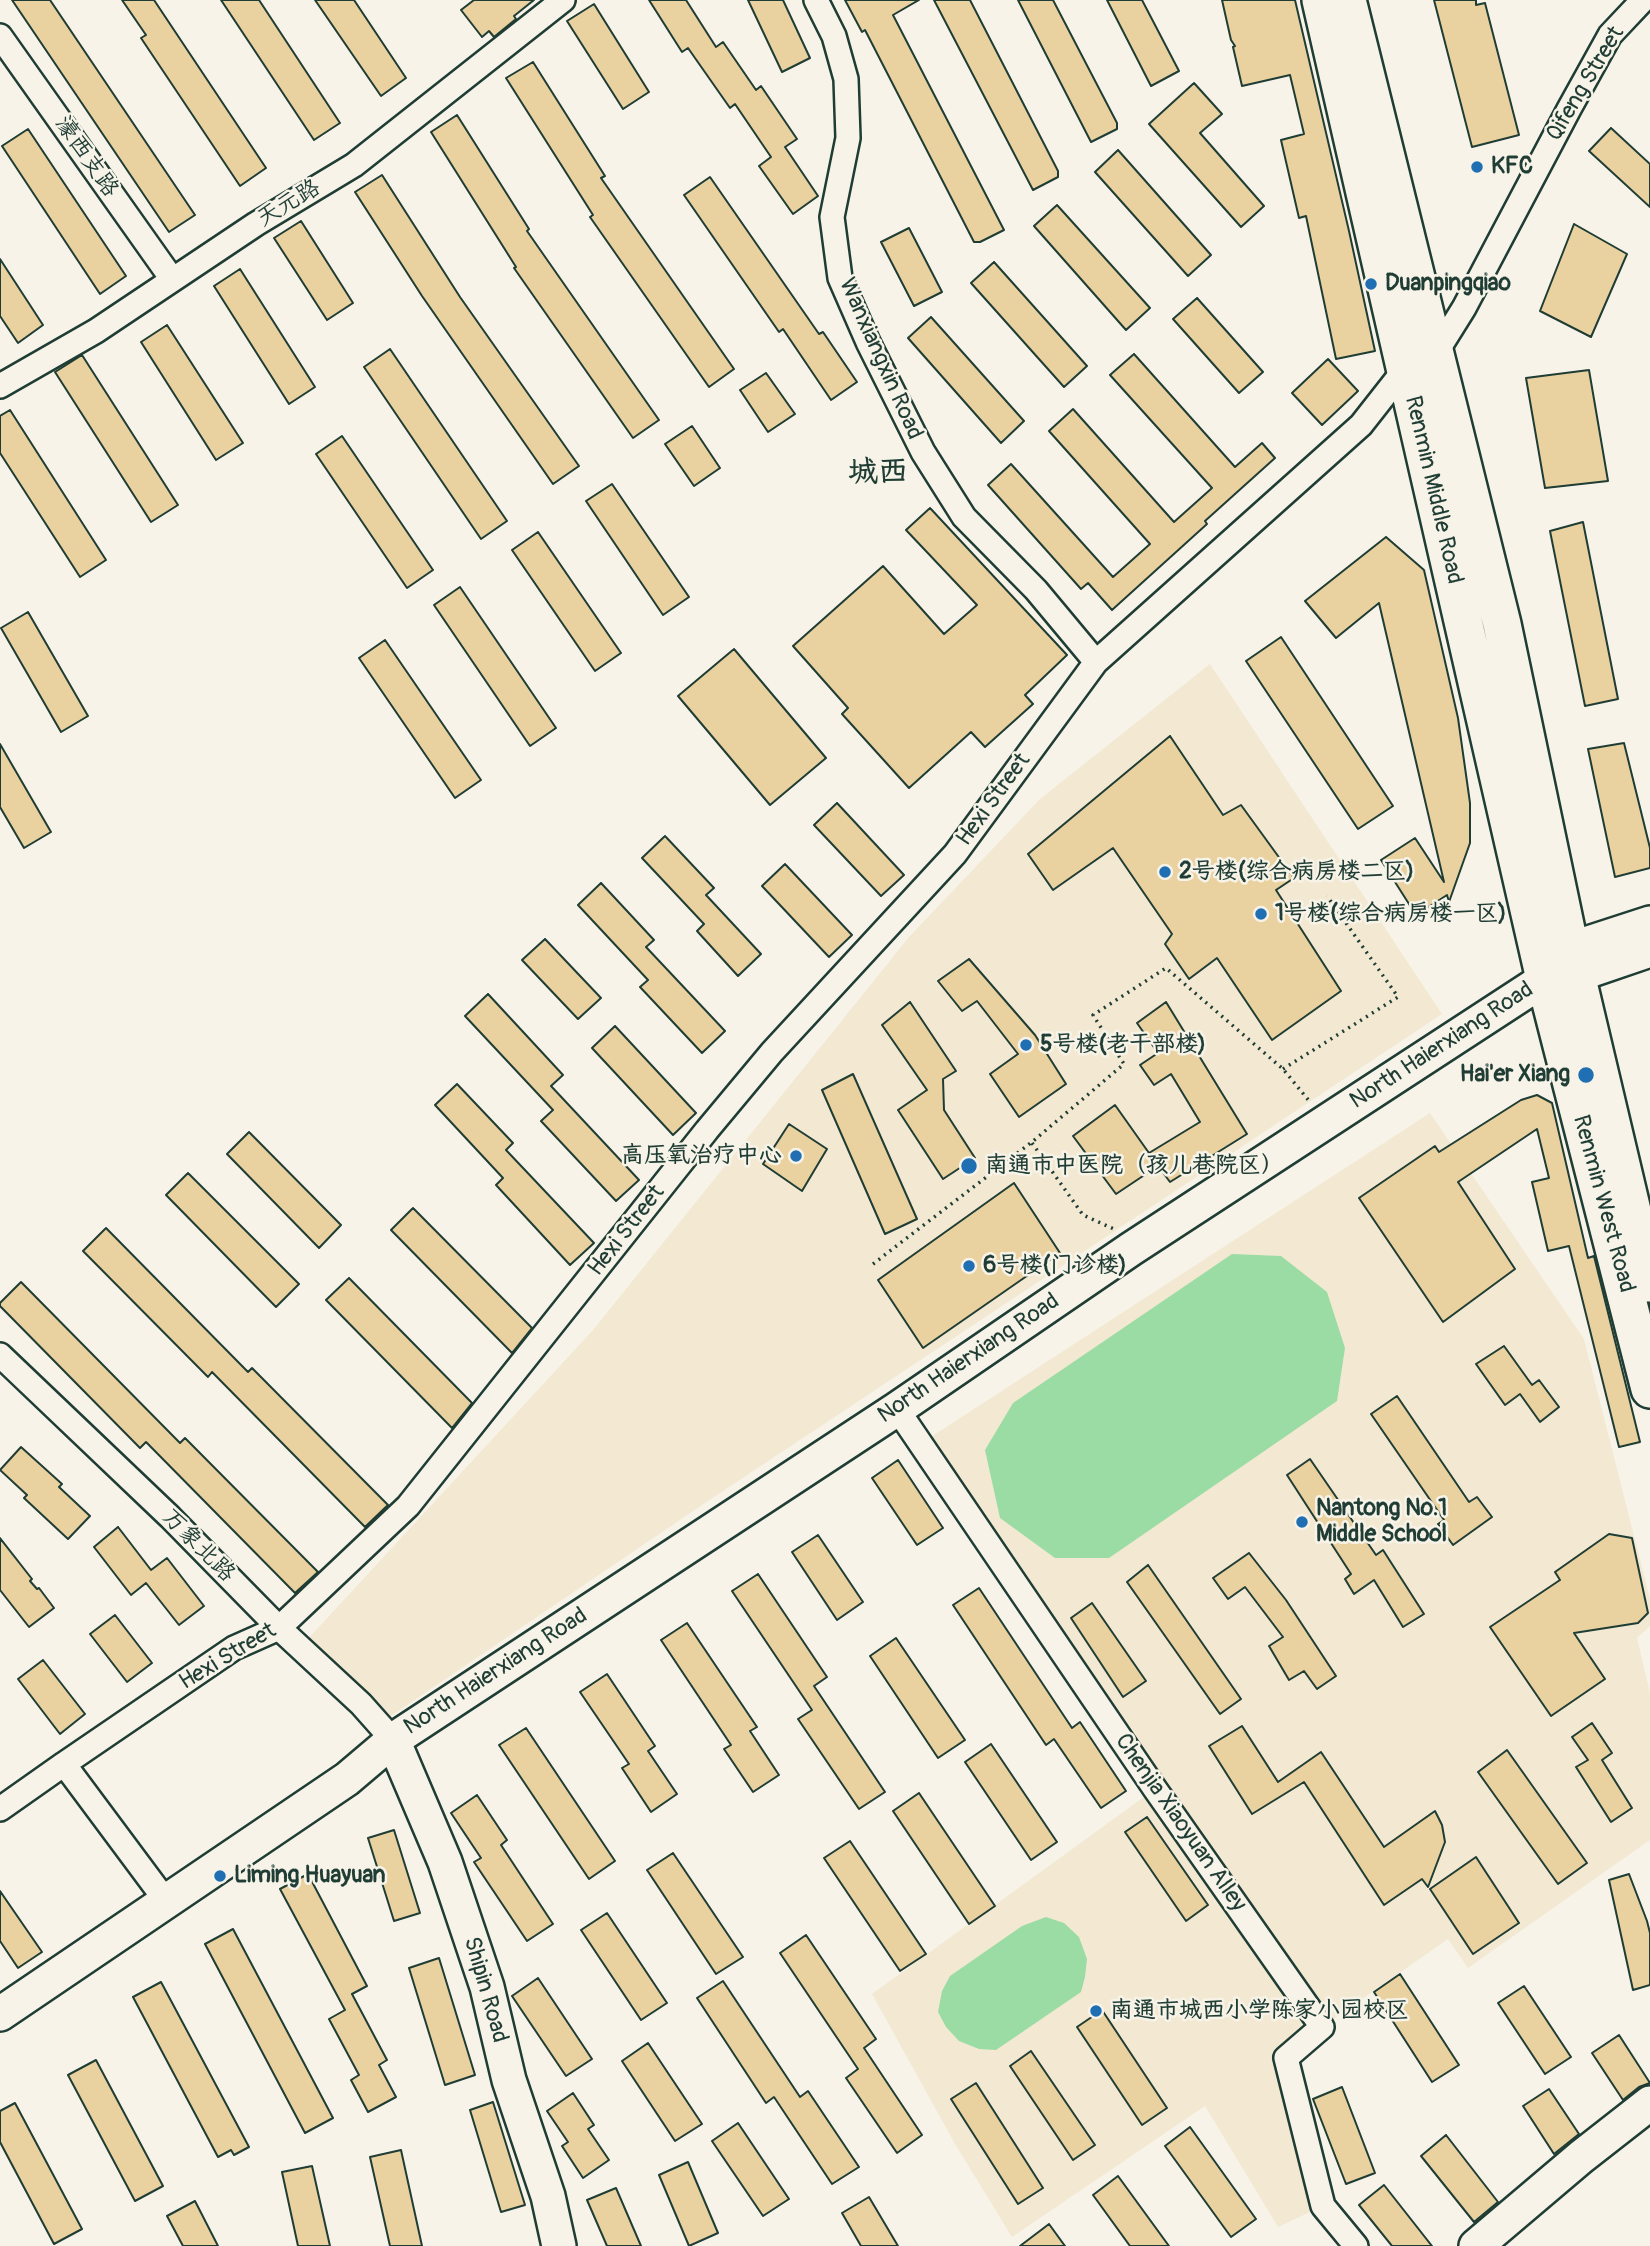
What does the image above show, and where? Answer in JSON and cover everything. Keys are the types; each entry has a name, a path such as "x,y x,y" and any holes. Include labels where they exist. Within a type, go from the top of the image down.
{"main road":[{"name":"Renmin Middle Road","path":"1321,0 1420,362 1564,968"},
{"name":"Renmin Middle Road","path":"1347,0 1420,362"},
{"path":"1564,968 1650,923"},
{"path":"1564,968 1650,950"},
{"name":"North Haierxiang Road","path":"0,1994 347,1779 393,1740 897,1409 1131,1249 1325,1121 1564,968"},
{"name":"Renmin West Road","path":"1564,968 1650,1288"},
{"name":"Renmin West Road","path":"1564,968 1650,1389"},
{"name":"Shipin Road","path":"393,1740 445,1862 487,1987 509,2080 548,2196 559,2246"},
{"name":"North Haierxiang Road","path":"0,2014 161,1893"},
{"path":"1476,2246 1650,2103"}],"street":[{"name":"天元路","path":"0,386 96,331 256,224 354,165 563,0"},
{"name":"Wanxiangxin Road","path":"816,0 834,36 846,79 848,138 832,217 840,278 868,342 923,452 964,517 1036,590 1096,662"},
{"name":"Qifeng Street","path":"1420,362 1464,308 1610,36 1643,0"},
{"name":"濠西支路","path":"0,36 172,279"},
{"name":"Hexi Street","path":"0,1809 234,1648 279,1628 408,1506 772,1052 955,854 1096,662 1361,425 1420,362"},
{"name":"万象北路","path":"0,1355 170,1517 279,1628 361,1704 393,1740"},
{"name":"Chenjia Xiaoyuan Alley","path":"897,1409 1155,1789 1322,2027 1286,2058 1323,2206 1356,2246"},
{"path":"64,1764 161,1893"}],"path":[{"path":"1283,1069 1398,997 1327,896"},
{"path":"873,1264 1032,1142 1124,1064 1093,1015 1166,968 1283,1069 1325,1121"},
{"path":"1032,1142 1083,1215 1117,1231 1131,1249"}],"shaded area":[{"name":"南通市中医院（孩儿巷院区）","path":"1210,664 1442,1014 705,1503 385,1720 306,1641 593,1330 909,937 1040,799"},
{"name":"Nantong No.1 Middle School","path":"1430,1113 1584,1339 1650,1599 1650,1626 1637,1638 1650,1693 1650,1840 1468,1968 1448,1939 1322,2027 1286,2058 1323,2206 1278,2227 1205,2106 1012,2237 955,2144 872,1994 1155,1789 920,1444"}],"green space":[{"path":"1232,1254 1281,1256 1327,1292 1345,1348 1337,1401 1109,1558 1055,1558 1000,1518 985,1450 1013,1403"},
{"path":"1046,1917 1064,1923 1079,1937 1087,1959 1081,1992 996,2050 979,2049 959,2041 946,2027 938,2012 942,1991 950,1976 1022,1926"}],"building":[{"path":"12,0 50,0 195,215 169,232"},
{"path":"122,0 154,0 266,168 240,186 141,38 146,35"},
{"path":"221,0 259,0 340,123 314,140"},
{"path":"315,0 354,0 406,78 381,96"},
{"path":"474,0 534,0 494,37 489,31 482,37 461,10"},
{"path":"649,0 686,0 716,47 723,42 756,90 761,86 797,139 785,147 818,196 793,214 759,166 771,157 735,104 730,108 688,48 682,52"},
{"path":"748,0 783,0 810,58 782,72"},
{"path":"845,0 919,0 893,15 1004,230 980,242 974,242 865,30 862,32"},
{"path":"934,0 970,0 1058,171 1058,177 1033,190"},
{"path":"1018,0 1053,0 1117,123 1117,129 1091,142"},
{"path":"1107,0 1142,0 1179,71 1151,86"},
{"path":"1222,0 1295,0 1375,351 1336,359 1306,216 1299,218 1281,140 1304,134 1290,75 1242,86 1233,47 1235,46 1231,40"},
{"path":"1434,0 1476,0 1476,5 1485,3 1519,135 1472,147"},
{"path":"594,4 649,92 623,109 567,21"},
{"path":"533,62 605,176 601,178 734,369 709,387 590,217 593,215 506,78"},
{"path":"1194,83 1222,114 1200,133 1264,206 1241,227 1149,124"},
{"path":"457,115 529,229 527,231 659,420 633,438 514,268 516,267 431,132"},
{"path":"1611,128 1650,164 1650,207 1589,151"},
{"path":"28,129 126,276 100,294 2,146"},
{"path":"1118,150 1211,255 1188,276 1095,172"},
{"path":"382,175 460,297 579,466 553,484 422,296 355,192"},
{"path":"710,177 819,334 823,332 857,382 831,400 783,329 779,332 684,195"},
{"path":"1057,205 1150,308 1126,330 1034,226"},
{"path":"301,221 353,303 327,320 274,238"},
{"path":"1574,224 1627,254 1591,337 1540,311"},
{"path":"909,228 942,292 914,306 881,242"},
{"path":"0,259 43,325 18,343 0,316"},
{"path":"994,262 1087,366 1064,387 971,283"},
{"path":"240,269 315,387 289,404 214,286"},
{"path":"1197,298 1263,372 1239,393 1173,319"},
{"path":"931,317 1024,421 1001,443 908,338"},
{"path":"167,325 243,443 216,460 141,342"},
{"path":"390,349 507,521 481,539 364,367"},
{"path":"1134,354 1235,467 1262,443 1275,458 1112,610 1088,583 1081,589 988,485 1011,464 1113,577 1150,544 1049,431 1073,409 1174,522 1212,488 1110,375"},
{"path":"82,355 178,505 151,522 55,372"},
{"path":"1328,359 1358,391 1322,425 1292,393"},
{"path":"1589,370 1608,481 1545,488 1526,378"},
{"path":"766,373 795,414 768,432 740,390"},
{"path":"10,410 106,560 80,577 0,453 0,416"},
{"path":"692,426 720,468 694,486 665,444"},
{"path":"342,436 433,570 407,588 316,454"},
{"path":"612,484 689,597 663,615 586,501"},
{"path":"930,508 1067,655 1025,695 1033,704 985,747 971,732 909,788 842,714 848,708 793,646 883,566 944,634 977,605 906,530"},
{"path":"1583,522 1618,699 1585,706 1550,531"},
{"path":"538,532 621,653 595,671 512,550"},
{"path":"1386,537 1424,570 1458,718 1470,803 1470,843 1449,902 1447,895 1416,915 1381,860 1415,838 1444,882 1379,603 1336,638 1305,601"},
{"path":"460,587 556,728 530,746 434,605"},
{"path":"28,612 88,716 61,732 1,628"},
{"path":"1281,637 1393,806 1358,829 1246,661"},
{"path":"385,640 481,780 455,798 359,658"},
{"path":"734,649 826,758 770,805 678,696"},
{"path":"1170,736 1223,815 1241,805 1294,878 1276,890 1341,991 1272,1040 1217,958 1189,979 1165,944 1172,934 1113,848 1053,890 1028,854"},
{"path":"1624,743 1650,848 1650,868 1615,877 1588,749"},
{"path":"0,744 51,832 24,848 0,807"},
{"path":"837,803 904,875 881,896 814,825"},
{"path":"665,836 714,888 706,895 761,954 738,976 697,931 704,924 642,858"},
{"path":"785,864 852,935 829,957 762,886"},
{"path":"601,883 654,940 646,947 725,1031 702,1053 640,987 648,980 578,905"},
{"path":"545,939 601,998 578,1019 522,960"},
{"name":"5号楼(老干部楼)","path":"969,959 1035,1035 1066,1084 1019,1117 990,1074 1018,1054 977,1001 962,1011 938,981"},
{"path":"488,994 563,1075 551,1086 639,1180 616,1201 541,1121 553,1110 465,1016"},
{"path":"910,1002 956,1071 943,1079 944,1110 975,1158 943,1179 898,1110 927,1090 882,1025"},
{"path":"1166,1002 1247,1134 1170,1182 1158,1166 1116,1194 1073,1136 1115,1105 1149,1153 1200,1122 1171,1074 1154,1085 1140,1065 1158,1053 1137,1023"},
{"path":"615,1026 696,1113 673,1135 592,1048"},
{"path":"853,1074 917,1219 885,1234 822,1090"},
{"path":"457,1084 513,1143 506,1150 594,1243 570,1265 496,1185 503,1178 435,1105"},
{"path":"1537,1095 1552,1103 1588,1258 1594,1256 1640,1442 1619,1447 1569,1246 1548,1251 1532,1182 1549,1178 1537,1129 1458,1182 1515,1269 1443,1322 1359,1198 1435,1146 1439,1152 1521,1100"},
{"name":"高压氧治疗中心","path":"789,1124 827,1149 802,1191 763,1164"},
{"path":"249,1132 341,1225 319,1248 227,1154"},
{"path":"188,1173 299,1284 276,1307 166,1195"},
{"name":"6号楼(门诊楼)","path":"1014,1183 1060,1253 923,1348 878,1280"},
{"path":"413,1208 532,1328 512,1353 391,1230"},
{"path":"106,1228 248,1372 252,1368 388,1505 365,1527 212,1372 208,1377 83,1251"},
{"path":"349,1278 472,1403 452,1428 326,1300"},
{"path":"21,1282 180,1443 185,1438 318,1572 295,1593 146,1442 140,1448 0,1306"},
{"path":"1504,1346 1532,1385 1539,1380 1559,1407 1540,1422 1520,1394 1505,1405 1476,1364"},
{"path":"1397,1396 1469,1502 1477,1497 1492,1517 1453,1545 1438,1524 1444,1520 1371,1414"},
{"path":"21,1447 62,1484 59,1487 90,1516 68,1539 24,1498 27,1495 0,1470"},
{"path":"1310,1459 1376,1555 1383,1550 1424,1614 1403,1627 1374,1580 1354,1594 1345,1579 1351,1574 1287,1475"},
{"path":"898,1460 943,1528 917,1545 872,1478"},
{"path":"118,1527 151,1570 167,1558 204,1606 179,1625 146,1583 131,1595 94,1547"},
{"path":"1609,1534 1632,1538 1648,1613 1638,1623 1574,1633 1605,1679 1551,1716 1490,1627 1560,1580 1555,1572"},
{"path":"818,1535 863,1602 837,1620 792,1552"},
{"path":"0,1538 32,1579 30,1581 54,1608 29,1627 0,1590"},
{"path":"1249,1553 1286,1600 1336,1676 1317,1689 1304,1671 1289,1680 1269,1646 1283,1637 1245,1587 1228,1599 1213,1578"},
{"path":"1148,1565 1241,1699 1220,1714 1127,1582"},
{"path":"758,1574 827,1677 814,1686 885,1792 859,1809 798,1719 812,1710 732,1591"},
{"path":"979,1588 1072,1728 1080,1722 1126,1791 1101,1808 1054,1739 1046,1745 953,1605"},
{"path":"1092,1603 1146,1681 1123,1697 1071,1618"},
{"path":"115,1615 152,1663 127,1682 90,1634"},
{"path":"687,1623 757,1727 750,1731 779,1775 753,1792 724,1749 731,1745 661,1640"},
{"path":"896,1638 965,1740 938,1758 870,1656"},
{"path":"43,1660 85,1714 60,1734 18,1679"},
{"path":"607,1674 655,1746 648,1751 677,1794 651,1812 622,1768 629,1764 580,1692"},
{"path":"1592,1723 1612,1753 1602,1760 1632,1808 1611,1822 1576,1767 1588,1760 1572,1737"},
{"path":"1242,1726 1278,1782 1321,1752 1384,1847 1435,1811 1442,1825 1445,1842 1428,1887 1422,1879 1384,1905 1304,1782 1252,1814 1209,1746"},
{"path":"526,1728 615,1861 589,1879 499,1745"},
{"path":"991,1744 1057,1842 1031,1860 965,1762"},
{"path":"1507,1750 1587,1863 1558,1884 1478,1772"},
{"path":"919,1793 995,1906 969,1924 893,1811"},
{"path":"477,1795 507,1840 501,1845 553,1924 527,1941 474,1862 481,1858 451,1813"},
{"path":"1147,1817 1208,1905 1186,1921 1125,1832"},
{"path":"394,1830 420,1913 394,1921 368,1838"},
{"path":"850,1841 926,1954 900,1971 824,1858"},
{"path":"673,1853 743,1957 716,1974 647,1870"},
{"path":"1476,1857 1519,1923 1473,1954 1430,1889"},
{"path":"308,1874 367,1986 352,1994 387,2060 379,2065 396,2097 368,2112 351,2080 359,2075 329,2019 345,2010 280,1889"},
{"path":"1629,1874 1650,1933 1650,1985 1633,1990 1609,1880"},
{"path":"0,1891 42,1952 18,1968 0,1941"},
{"path":"607,1913 667,2003 641,2020 581,1930"},
{"path":"233,1929 333,2118 305,2133 205,1944"},
{"path":"806,1935 876,2039 864,2048 922,2135 897,2153 846,2078 858,2069 780,1953"},
{"path":"439,1958 475,2075 445,2085 409,1968"},
{"path":"1400,1974 1459,2065 1432,2082 1374,1992"},
{"path":"538,1978 592,2059 566,2076 512,1996"},
{"path":"723,1981 800,2097 808,2091 859,2167 832,2184 774,2097 766,2103 697,1998"},
{"path":"161,1982 249,2147 234,2155 231,2150 218,2157 133,1997"},
{"path":"1524,1986 1571,2057 1545,2074 1498,2003"},
{"path":"1102,2010 1167,2108 1142,2125 1077,2027"},
{"path":"1619,2035 1650,2083 1639,2087 1623,2100 1592,2053"},
{"path":"648,2043 702,2124 675,2141 622,2061"},
{"path":"1031,2051 1095,2145 1073,2160 1010,2066"},
{"path":"96,2060 163,2186 135,2201 68,2075"},
{"path":"976,2083 1043,2188 1018,2204 951,2099"},
{"path":"1342,2087 1375,2173 1346,2184 1313,2099"},
{"path":"1549,2089 1579,2134 1554,2154 1523,2106"},
{"path":"573,2093 594,2125 588,2129 609,2160 583,2178 562,2146 568,2142 547,2111"},
{"path":"493,2102 525,2205 501,2212 470,2110"},
{"path":"15,2103 82,2229 54,2244 0,2142 0,2111"},
{"path":"738,2123 789,2199 763,2216 712,2141"},
{"path":"1190,2127 1256,2219 1231,2237 1165,2146"},
{"path":"1446,2135 1498,2202 1474,2222 1421,2156"},
{"path":"401,2150 422,2246 390,2246 370,2157"},
{"path":"688,2162 718,2233 689,2246 659,2175"},
{"path":"312,2166 330,2246 298,2246 282,2172"},
{"path":"1118,2176 1169,2246 1130,2246 1093,2195"},
{"path":"1384,2185 1432,2246 1392,2246 1359,2205"},
{"path":"616,2188 641,2246 607,2246 587,2200"},
{"path":"869,2197 898,2246 861,2246 842,2213"},
{"path":"195,2201 218,2246 183,2246 167,2216"},
{"path":"1049,2224 1065,2246 1020,2246"}],"place":[{"name":"KFC","path":"1477,167"},
{"name":"Duanpingqiao","path":"1371,284"},
{"name":"2号楼(综合病房楼二区)","path":"1165,872"},
{"name":"1号楼(综合病房楼一区)","path":"1261,914"},
{"name":"5号楼(老干部楼)","path":"1026,1045"},
{"name":"Hai'er Xiang","path":"1586,1075"},
{"name":"高压氧治疗中心","path":"796,1156"},
{"name":"南通市中医院（孩儿巷院区）","path":"969,1166"},
{"name":"6号楼(门诊楼)","path":"969,1266"},
{"name":"Nantong No.1 Middle School","path":"1302,1522"},
{"name":"Liming Huayuan","path":"220,1876"},
{"name":"南通市城西小学陈家小园校区","path":"1096,2011"}],"district":[{"name":"城西","path":"878,473"}]}
